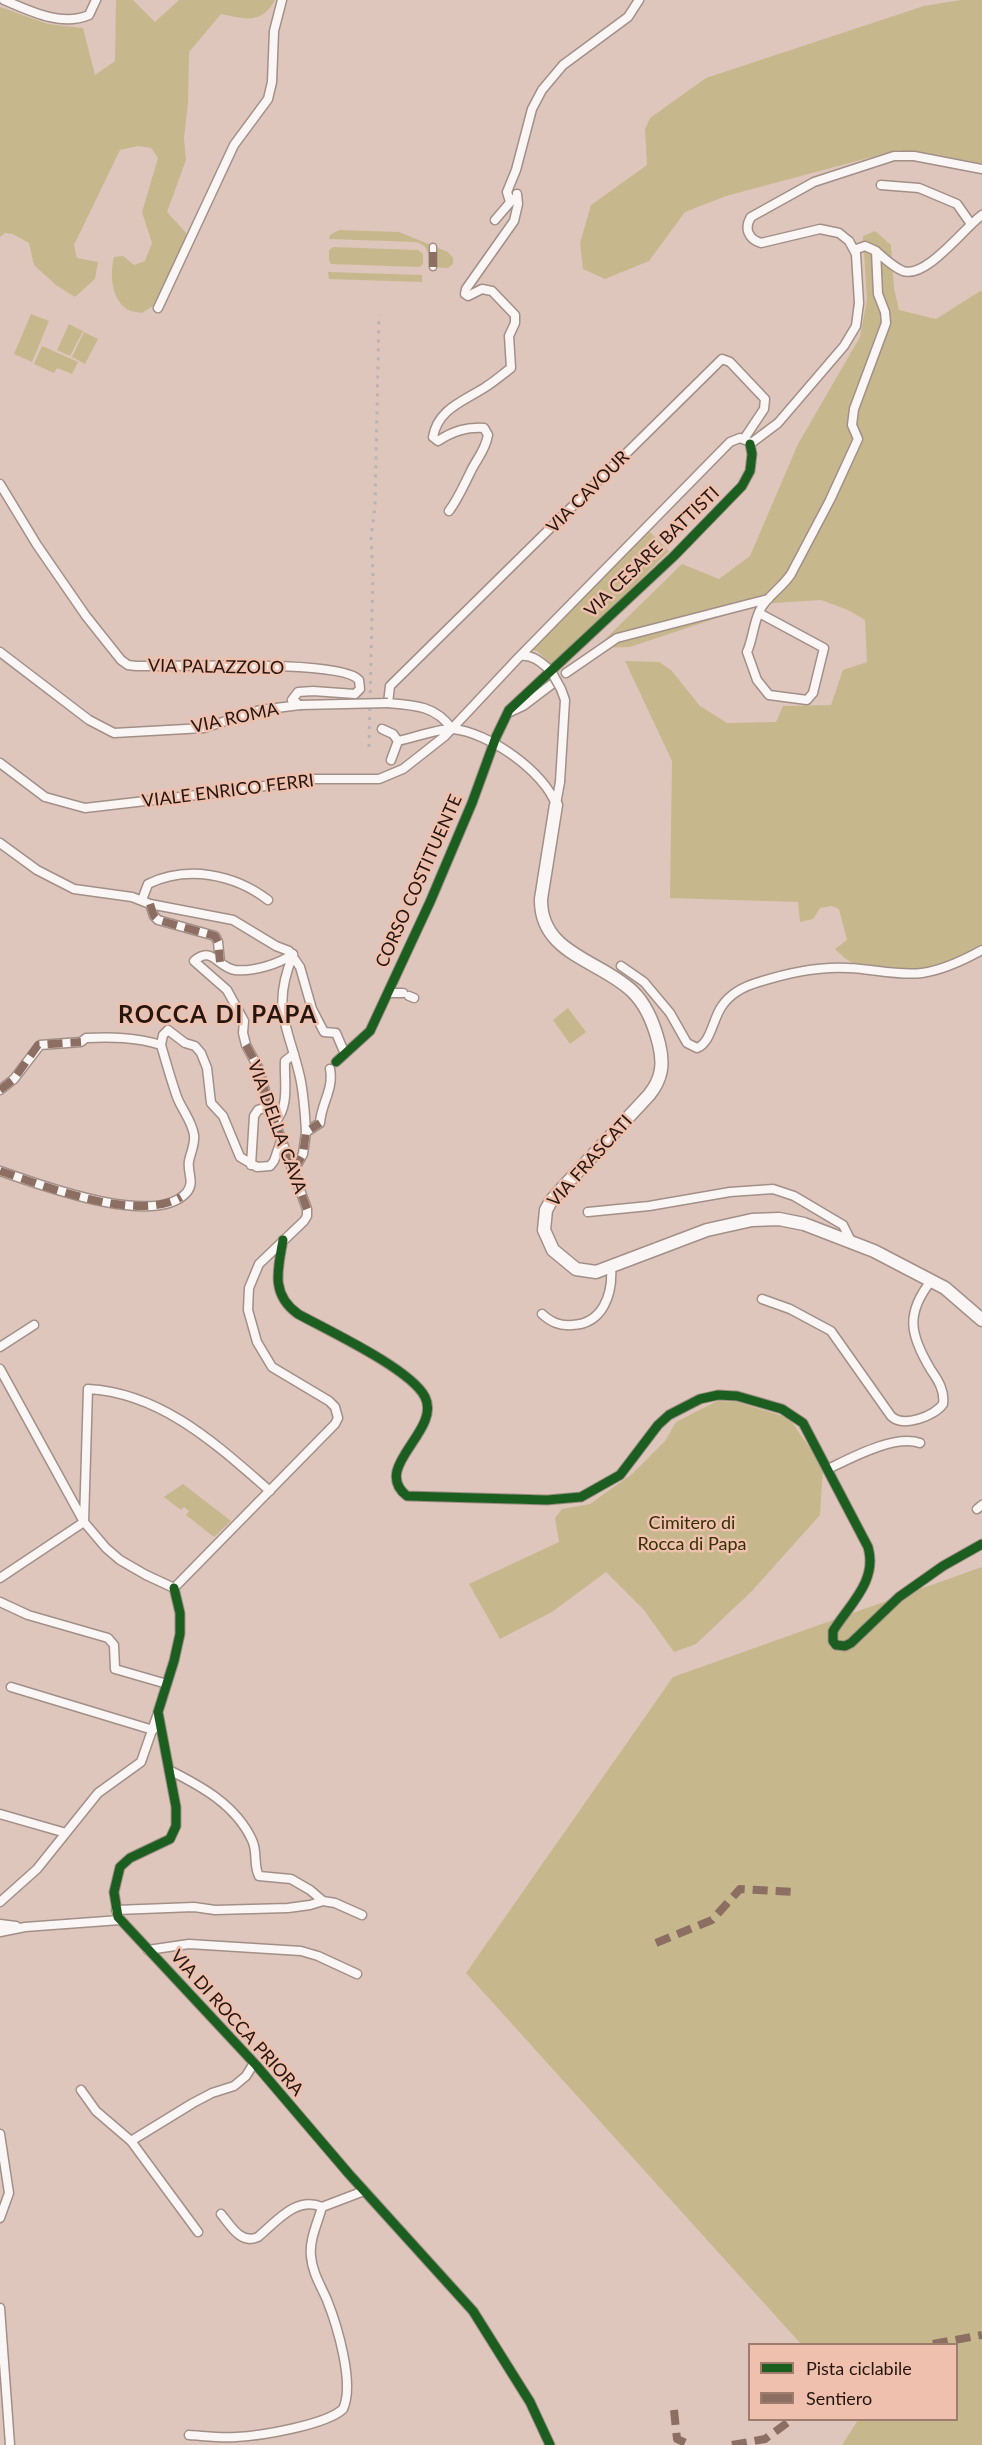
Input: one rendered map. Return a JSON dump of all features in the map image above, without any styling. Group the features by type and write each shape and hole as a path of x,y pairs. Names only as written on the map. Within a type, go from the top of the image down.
{"main road":[{"name":"VIA FRASCATI","path":"556,805 541,899 542,915 546,927 561,946 606,971 639,998 653,1025 661,1058 660,1077 649,1095 554,1197 545,1215 544,1226 553,1250 576,1269 587,1272 601,1271 697,1233 763,1218 793,1221 874,1251 945,1288 982,1320"}],"street":[{"path":"4,0 41,15 59,18 89,15 96,0"},
{"path":"158,308 232,150 268,99 272,82 274,31 282,0"},
{"path":"510,202 507,192 514,177 530,117 539,94 563,65 628,17 639,0"},
{"path":"982,169 922,157 894,156 814,182 753,214 747,224 750,236 761,243 827,229 844,237 854,250 865,246 876,251 901,270 916,271 935,260 982,216"},
{"path":"881,185 919,189 957,204 971,224"},
{"path":"449,511 464,490 470,472 486,448 488,435 484,428 470,428 454,431 438,441 433,437 435,426 449,409 489,386 511,368 509,336 515,323 515,315 492,291 482,289 468,296 465,294 466,289 514,221 518,204 517,194 495,220"},
{"path":"433,247 433,267"},
{"name":"VIALE ENRICO FERRI","path":"0,763 45,797 73,807 91,808 307,779 379,779 407,767 452,729 520,656 730,442 737,438 747,441 778,423 852,335 860,303 854,250"},
{"path":"759,613 824,648 813,693 807,700 769,694 757,680 747,652 759,613 790,574 830,500 858,439 852,425 854,409 886,323 879,294 876,251"},
{"name":"VIA CAVOUR","path":"388,703 388,691 393,683 722,359 730,362 765,399 764,409 747,441"},
{"name":"VIA CESARE BATTISTI","path":"507,713 674,556 745,483 752,457 747,441"},
{"name":"VIA PALAZZOLO","path":"0,484 42,553 86,616 123,662 136,666 279,666 349,674 359,680 360,689 355,694 298,692 292,700 300,705"},
{"path":"566,673 617,638 768,599"},
{"name":"VIA ROMA","path":"0,652 89,720 114,733 204,728 265,709 300,705 388,703 429,708 437,712 452,729"},
{"path":"520,656 528,655 536,658 551,671 565,700 560,782 556,805"},
{"path":"507,713 523,706 552,684"},
{"name":"CORSO COSTITUENTE","path":"345,1054 370,1031 469,811 507,713"},
{"path":"382,729 393,734 398,741"},
{"path":"398,741 452,729 485,737 540,780 549,790 556,805"},
{"path":"391,760 398,741"},
{"path":"0,843 30,866 74,889 233,920 293,954 302,973 312,1009 324,1032 336,1033 345,1054 333,1066 330,1088 320,1123 306,1132"},
{"path":"268,900 243,884 194,873 180,874 148,884 146,902 158,920 215,936 219,942 220,962 230,969 243,970 278,963 293,954"},
{"path":"621,966 635,974 648,987 674,1019 687,1043 697,1048 705,1043 725,1002 740,990 757,983 808,971 834,968 923,973 949,965 982,950"},
{"path":"293,954 281,999 285,1025 302,1091 306,1132 303,1154 294,1170"},
{"name":"VIA DELLA CAVA","path":"220,962 204,955 194,961 222,985 244,1021 243,1033 246,1045 260,1069 268,1106 307,1209 306,1218 283,1240"},
{"path":"388,993 408,996"},
{"path":"0,1171 72,1195 124,1205 166,1204 181,1197 189,1190 191,1183 189,1164 194,1150 194,1135 177,1096 161,1043 163,1035 168,1030 185,1043 197,1047 207,1068 210,1102 222,1116 240,1157 251,1165 264,1168 273,1164 282,1138"},
{"path":"0,1090 14,1079 38,1046 81,1042 86,1038 116,1036 161,1043"},
{"path":"275,1122 283,1106 286,1082 285,1061 294,1054"},
{"path":"251,1165 254,1116 258,1110 268,1106"},
{"path":"588,1212 649,1206 730,1192 773,1189 794,1197 843,1226 852,1243"},
{"path":"283,1240 277,1285 281,1296 289,1306 298,1314 352,1342 377,1358 416,1386 426,1399 424,1424 397,1467 399,1485 407,1496 547,1500 581,1497 620,1475 658,1425 669,1415 696,1400 718,1395 747,1398 790,1413 806,1428 864,1538 870,1559 867,1581 833,1631 833,1641 836,1645 845,1646 851,1643 903,1594 943,1566 982,1544"},
{"path":"0,1369 84,1522 106,1548 120,1560 174,1588 334,1425 338,1417 335,1407 329,1401 274,1369 253,1331 248,1305 250,1284 259,1264 283,1240"},
{"path":"542,1314 554,1323 565,1325 577,1325 592,1320 606,1302 611,1284 611,1267"},
{"path":"762,1299 790,1309 831,1331 891,1416 897,1422 906,1422 939,1409 944,1401 939,1384 920,1349 912,1321 916,1304 931,1281"},
{"path":"0,1347 34,1325"},
{"path":"84,1522 88,1389 116,1393 171,1414 205,1436 270,1491"},
{"path":"828,1469 860,1454 897,1442 908,1440 920,1443"},
{"path":"0,1578 84,1522"},
{"name":"VIA DI ROCCA PRIORA","path":"174,1588 181,1628 177,1651 158,1713 176,1813 174,1832 168,1840 130,1858 120,1867 115,1883 116,1910 120,1920 254,2063 480,2321 530,2402 550,2445"},
{"path":"0,1602 28,1615 108,1638 114,1645 115,1669 167,1684"},
{"path":"12,1687 153,1730"},
{"path":"2,1901 33,1874 98,1793 141,1762 158,1713"},
{"path":"169,1770 199,1785 221,1801 237,1817 253,1840 259,1876 294,1880 323,1901"},
{"path":"0,1814 66,1833"},
{"path":"116,1910 194,1907 214,1910 288,1908 323,1901 335,1903 362,1915"},
{"path":"0,1932 25,1927 120,1920"},
{"path":"0,1924 25,1927"},
{"path":"148,1950 189,1944 301,1951 318,1956 357,1974"},
{"path":"131,2141 201,2099 234,2086 242,2080 254,2063"},
{"path":"81,2090 96,2111 131,2141 174,2196 198,2232"},
{"path":"0,2134 9,2193 0,2218"},
{"path":"221,2214 243,2238 250,2240 258,2237 298,2205 311,2203 322,2207 364,2191"},
{"path":"189,2435 226,2437 256,2435 319,2421 336,2415 343,2409 346,2389 338,2336 310,2254 311,2242 322,2207"},
{"path":"0,2308 10,2445"}],"green space":[{"path":"116,0 133,0 155,22 179,0 275,0 270,8 258,17 245,18 221,14 189,52 188,103 184,138 186,160 167,212 187,234 156,304 142,313 124,307 120,302 114,290 112,270 114,257 123,256 134,265 145,261 152,243 142,212 158,158 151,148 138,146 120,150 74,245 77,258 98,262 95,279 75,297 56,285 34,265 29,243 13,234 5,233 0,237 0,7 48,24 83,28 95,75 115,61"},
{"path":"961,0 982,0 982,168 898,150 726,196 685,212 649,261 605,279 583,269 580,243 591,205 647,165 645,129 650,118 706,78 924,6"},
{"path":"339,230 399,232 448,252 453,258 453,264 448,268 430,267 426,249 416,242 329,239 330,235"},
{"path":"875,231 891,245 894,288 899,310 936,319 982,290 982,947 944,964 909,970 860,965 841,955 835,949 847,940 839,909 832,906 820,908 813,919 800,922 798,902 670,898 672,761 625,661 659,662 671,670 700,706 727,723 776,722 783,706 831,705 843,670 867,662 865,620 848,610 821,600 759,604 630,647 596,648 682,564 719,579 750,556 798,444 860,337 867,300 863,236"},
{"path":"333,247 418,250 423,254 423,264 419,267 331,264 329,250"},
{"path":"328,272 422,275 422,282 329,279"},
{"path":"31,314 49,321 32,362 14,354"},
{"path":"69,324 83,331 70,356 57,350"},
{"path":"84,332 98,339 85,364 72,357"},
{"path":"42,346 78,362 72,374 57,368 54,373 34,364"},
{"path":"650,532 669,551 555,664 551,664 533,650 531,645"},
{"path":"568,1008 586,1032 570,1044 553,1020"},
{"name":"Cimitero di Rocca di Papa","path":"717,1401 737,1402 789,1418 823,1467 820,1515 752,1591 696,1644 674,1652 644,1610 606,1572 552,1612 500,1639 469,1584 559,1542 555,1518 562,1509 590,1504 632,1474 665,1441 676,1422"},
{"path":"183,1484 231,1521 214,1537 186,1515 189,1511 184,1507 181,1510 164,1497"},
{"path":"982,1567 982,2445 842,2445 857,2421 958,2421 958,2343 800,2343 466,1973 673,1677"}],"railway":[{"path":"369,747 373,572 371,539 375,506 379,315"}],"marked path":[{"path":"433,247 433,267"},
{"path":"150,904 158,920 215,936 218,942 220,962"},
{"path":"0,1090 14,1079 38,1045 81,1042"},
{"path":"246,1045 259,1069 269,1106 307,1209"},
{"path":"294,1170 303,1154 306,1132 320,1123"},
{"path":"0,1171 65,1193 116,1204 140,1206 162,1204 181,1197"},
{"path":"656,1943 712,1920 740,1889 793,1892"},
{"path":"938,2343 982,2335"},
{"path":"674,2410 677,2439 690,2445"},
{"path":"732,2445 765,2439 790,2421"}],"cycle path":[{"path":"336,1062 370,1031 430,902 509,710 674,556 742,486 750,471 752,454 750,444"},
{"path":"283,1240 278,1280 283,1298 289,1306 298,1314 403,1374 417,1386 425,1397 428,1410 424,1423 401,1461 397,1473 398,1485 407,1496 547,1500 581,1497 620,1475 658,1425 669,1415 700,1399 718,1395 737,1396 782,1409 803,1423 868,1547 870,1559 866,1582 833,1631 833,1641 836,1645 845,1646 851,1643 899,1597 943,1566 982,1544"},
{"path":"174,1588 180,1613 180,1634 158,1712 176,1807 176,1826 170,1839 130,1858 120,1867 114,1892 118,1917 256,2065 349,2174 473,2311 530,2402 550,2445"}],"district":[{"name":"ROCCA DI PAPA","path":"218,1015"}]}
